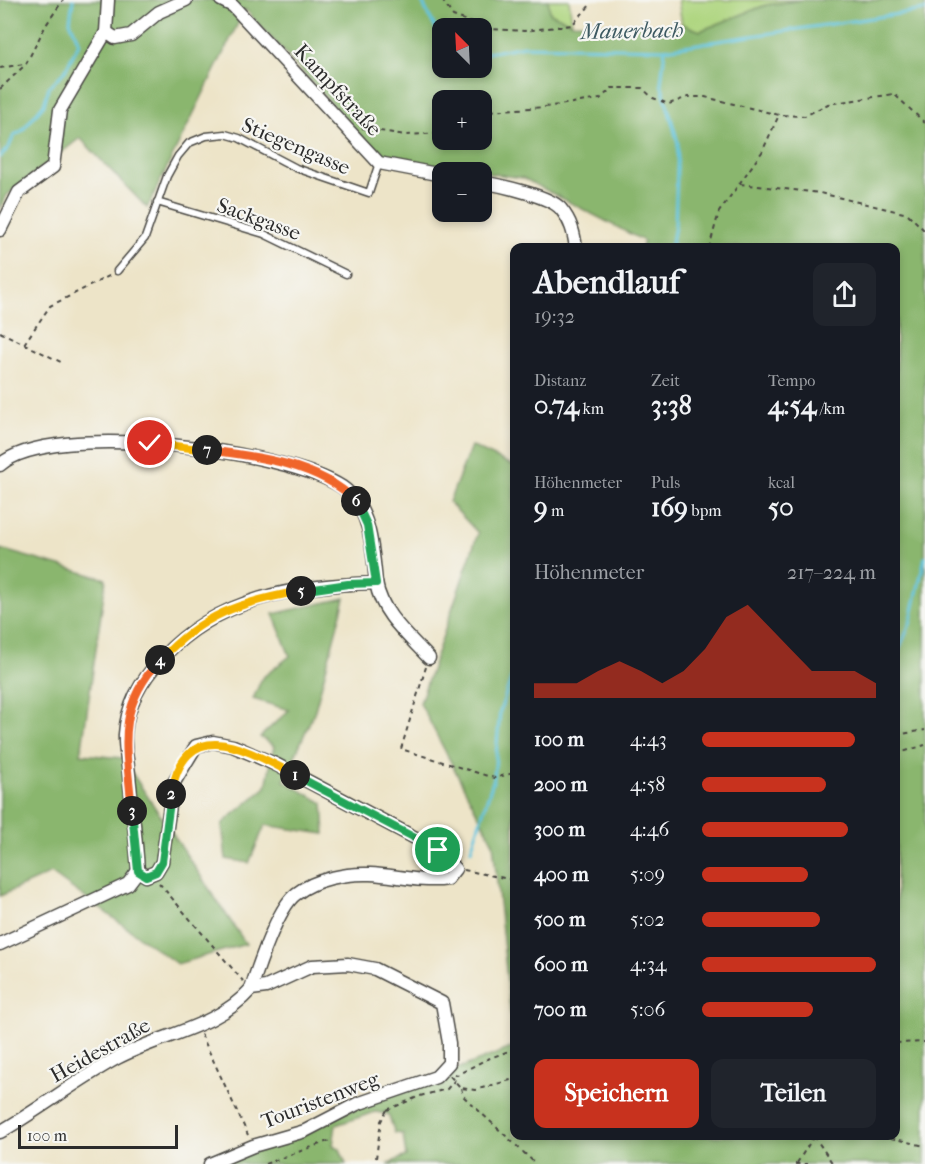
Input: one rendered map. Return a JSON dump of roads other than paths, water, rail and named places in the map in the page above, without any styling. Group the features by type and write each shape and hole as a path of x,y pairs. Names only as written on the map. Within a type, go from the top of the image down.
{"street":[{"path":"0,230 19,192 53,167 60,110 106,32 108,0"},
{"path":"106,32 115,38 131,35 159,12 186,0"},
{"name":"Kampfstraße","path":"220,0 233,6 379,163 432,173"},
{"path":"492,184 513,188 560,207 574,229 575,243"},
{"path":"0,465 25,451 63,443 110,441 229,453 266,459 313,473 342,488 357,501 367,525 378,595 387,614 429,658"},
{"path":"0,944 128,884 138,871 125,735 134,695 147,674 187,633 226,609 263,598 312,589 376,583"},
{"path":"138,871 146,876 156,872 162,862 173,784 196,746 213,742 233,746 307,781 438,850 455,869 447,879 434,881 367,873 319,881 294,895 278,919 251,990"},
{"name":"Touristenweg","path":"210,1164 253,1146 305,1131 357,1104 436,1077 448,1063 449,1043 442,1003 375,969 348,964 312,966 266,987 251,990"},
{"name":"Heidestraße","path":"0,1132 114,1060 158,1039 197,1026 231,1008 251,990"}],"lane":[{"name":"Stiegengasse","path":"117,271 145,238 167,176 184,148 195,141 216,134 239,138 318,177 369,193 379,163"},
{"name":"Sackgasse","path":"158,202 264,234 346,274"}],"waterway":[{"path":"0,157 9,147 14,135 21,132 44,104 49,87 65,71 79,43 70,21 73,0"},
{"name":"Mauerbach","path":"421,0 432,21"},
{"name":"Mauerbach","path":"492,52 524,46 665,49 925,10"},
{"path":"665,49 661,83 678,143 675,226 672,243"},
{"path":"900,647 910,624 925,557"},
{"path":"471,850 494,778 500,711 510,682"}]}
